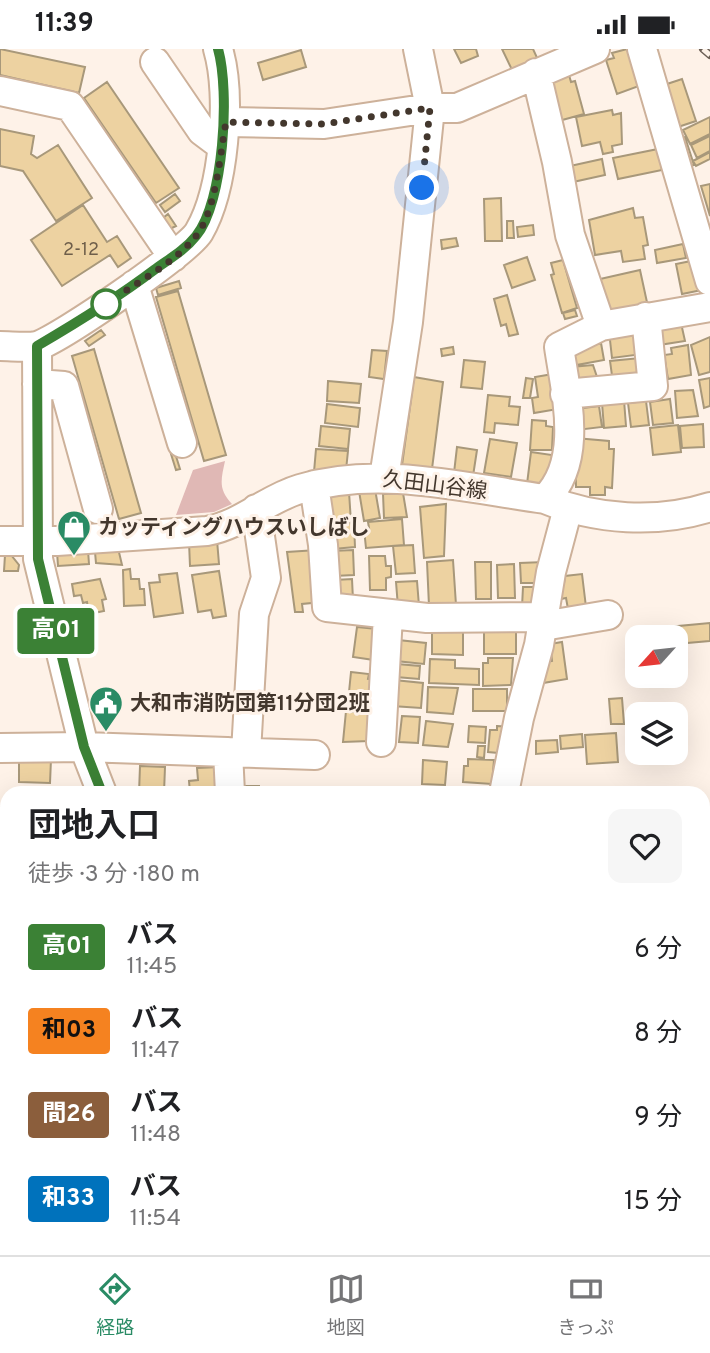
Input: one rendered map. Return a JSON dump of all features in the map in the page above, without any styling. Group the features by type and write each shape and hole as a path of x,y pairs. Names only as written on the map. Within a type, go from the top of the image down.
{"street":[{"path":"0,346 37,346 134,285 173,257 198,234 206,216 224,134 223,68 218,49"},
{"path":"384,478 408,322 430,108 418,49"},
{"path":"155,62 202,131 224,134 324,124 430,108 457,108 595,49"},
{"path":"642,49 710,281"},
{"path":"536,73 557,162 570,235 601,327"},
{"path":"0,92 69,106 173,257"},
{"path":"134,285 181,443"},
{"path":"506,786 543,621 551,572 556,489 567,465 565,394 559,347 601,327 710,307"},
{"path":"565,394 653,386 646,317"},
{"path":"37,346 36,540 84,747 99,786"},
{"path":"37,384 64,386 99,509"},
{"name":"久田山谷線","path":"0,541 207,531 229,527 286,494 314,485 384,478 557,503 634,518 663,518 710,507"},
{"path":"314,485 323,545 327,607 388,615 543,621 608,615"},
{"path":"231,786 254,614 266,579 256,509"},
{"path":"381,742 388,615"},
{"path":"0,748 84,747 315,754"}],"shaded area":[{"path":"225,461 222,484 224,494 232,504 214,512 176,515 193,470"}],"building":[{"path":"0,49 85,67 79,93 0,75"},
{"path":"454,49 476,49 478,56 461,63"},
{"path":"502,49 533,49 539,62 514,74"},
{"path":"627,49 639,86 617,94 606,60 614,58 612,53"},
{"path":"301,50 306,67 263,80 258,63"},
{"path":"569,75 571,82 575,81 584,114 555,122 544,82"},
{"path":"682,79 696,121 675,128 661,86"},
{"path":"107,82 179,188 156,203 84,98"},
{"path":"612,110 613,115 621,113 622,144 612,146 613,152 603,154 600,142 582,146 576,117"},
{"path":"710,117 710,134 690,144 683,130"},
{"path":"0,129 34,136 31,154 37,158 58,145 92,198 56,221 23,171 0,166"},
{"path":"710,136 710,151 697,158 691,145"},
{"path":"685,137 694,165 685,167 676,140"},
{"path":"658,149 662,170 618,179 613,158"},
{"path":"710,152 710,159 696,166 693,161"},
{"path":"602,159 605,175 573,182 570,166"},
{"path":"710,184 710,216 701,186"},
{"path":"175,194 180,201 165,212 160,205"},
{"path":"501,198 502,241 485,241 484,199"},
{"path":"83,205 107,242 117,236 131,258 118,267 110,255 62,286 31,240"},
{"path":"633,208 635,218 643,217 648,245 643,246 645,259 623,262 621,251 595,255 589,220"},
{"path":"168,214 176,226 170,229 163,218"},
{"path":"507,221 513,221 514,238 507,238"},
{"path":"533,225 534,235 518,237 517,227"},
{"path":"456,238 458,246 442,249 441,240"},
{"path":"683,244 686,258 657,263 655,250"},
{"path":"527,257 535,280 512,288 504,265"},
{"path":"563,260 577,308 562,313 551,275 554,274 551,263"},
{"path":"696,260 702,290 682,294 676,264"},
{"path":"640,270 648,307 640,305 617,310 606,321 600,279"},
{"path":"179,281 181,288 158,295 156,288"},
{"path":"178,291 226,455 204,461 156,297"},
{"path":"507,295 518,334 509,336 506,324 501,326 494,299"},
{"path":"575,310 577,316 565,319 563,313"},
{"path":"655,322 681,323 685,341 659,345"},
{"path":"101,330 105,335 89,346 85,341"},
{"path":"609,331 640,332 643,354 612,358"},
{"path":"710,337 710,372 699,375 691,345"},
{"path":"601,343 604,360 571,366 568,352"},
{"path":"688,345 691,375 668,379 664,355 672,354 671,348"},
{"path":"453,347 454,354 442,356 441,349"},
{"path":"94,349 141,513 119,519 72,356"},
{"path":"372,350 387,351 384,379 369,377"},
{"path":"640,358 642,380 613,383 610,361"},
{"path":"464,360 485,362 482,389 461,387"},
{"path":"593,365 599,383 573,386 571,367"},
{"path":"553,374 558,409 534,413 532,398 538,397 535,377"},
{"path":"414,377 443,382 432,469 402,465"},
{"path":"526,378 533,379 530,398 523,398"},
{"path":"710,378 710,406 704,408 699,380"},
{"path":"328,381 361,384 359,403 327,401"},
{"path":"693,390 698,416 677,418 675,391"},
{"path":"488,395 510,397 509,406 520,407 518,425 495,423 494,433 484,432"},
{"path":"670,399 673,423 653,425 650,402"},
{"path":"624,400 626,426 604,428 602,403"},
{"path":"646,401 649,425 631,427 628,403"},
{"path":"327,404 360,408 358,427 325,423"},
{"path":"599,406 602,427 577,430 575,409"},
{"path":"532,420 546,421 546,426 553,427 552,450 530,450"},
{"path":"703,424 704,447 682,448 680,426"},
{"path":"678,425 681,452 653,455 650,428"},
{"path":"321,426 350,429 348,449 319,446"},
{"path":"575,438 609,441 609,449 614,449 612,488 605,487 605,495 590,495 590,487 576,487"},
{"path":"490,439 517,443 511,477 484,473"},
{"path":"457,447 477,450 473,476 454,473"},
{"path":"316,449 348,451 346,470 314,472"},
{"path":"531,452 552,455 548,487 527,484"},
{"path":"175,453 180,469 176,470 171,454"},
{"path":"375,489 380,518 364,521 359,491"},
{"path":"349,492 351,522 331,523 328,494"},
{"path":"403,493 407,517 384,518 383,494"},
{"path":"446,504 444,556 424,558 420,507"},
{"path":"402,519 404,545 366,548 364,529 369,528 368,522"},
{"path":"354,523 355,547 333,549 331,524"},
{"path":"217,540 219,564 190,566 189,542"},
{"path":"413,545 415,573 396,574 393,546"},
{"path":"118,548 122,565 96,563 95,552"},
{"path":"88,550 89,564 58,566 57,552"},
{"path":"317,550 322,602 302,604 303,612 295,612 287,552"},
{"path":"353,550 354,575 334,576 332,551"},
{"path":"5,555 11,555 19,565 18,571 4,571"},
{"path":"369,556 385,556 386,566 391,566 391,577 386,578 386,590 370,590"},
{"path":"453,560 456,605 429,606 427,562"},
{"path":"475,562 491,562 491,599 476,599"},
{"path":"544,562 537,583 521,583 520,563"},
{"path":"514,564 515,598 498,598 497,565"},
{"path":"130,569 131,579 139,579 140,589 144,589 145,605 124,606 123,570"},
{"path":"219,571 226,616 213,618 211,610 198,612 192,575"},
{"path":"177,573 183,613 154,617 149,583 160,582 159,575"},
{"path":"582,574 586,607 568,609 566,598 561,599 559,582 564,583 565,576"},
{"path":"100,579 106,599 102,600 104,611 89,614 87,602 83,603 81,595 74,596 72,584"},
{"path":"352,579 353,600 336,600 335,580"},
{"path":"417,581 419,606 398,607 396,582"},
{"path":"523,587 538,587 537,608 522,607"},
{"path":"710,623 710,641 688,643 688,625"},
{"path":"357,627 377,629 374,660 353,657"},
{"path":"432,628 463,628 463,655 432,654"},
{"path":"484,629 516,629 516,654 484,654"},
{"path":"398,640 426,643 424,664 396,661"},
{"path":"562,642 567,679 543,683 541,668 546,662 552,661 550,644"},
{"path":"488,658 513,658 511,685 483,686 483,663 488,663"},
{"path":"430,659 455,660 455,668 479,669 479,685 429,683"},
{"path":"397,664 420,666 419,679 396,677"},
{"path":"351,672 369,674 368,679 377,680 374,705 348,702"},
{"path":"394,680 423,683 421,708 392,706"},
{"path":"428,687 458,688 453,714 427,712"},
{"path":"473,689 507,689 507,711 473,711"},
{"path":"622,698 624,724 611,724 609,699"},
{"path":"346,711 371,714 369,741 343,742"},
{"path":"402,716 420,717 418,743 399,742"},
{"path":"426,721 453,724 448,747 423,745"},
{"path":"469,726 486,727 485,743 468,742"},
{"path":"497,726 512,727 509,754 488,752 490,730 497,730"},
{"path":"616,733 618,762 587,764 585,735"},
{"path":"582,734 583,747 561,749 560,736"},
{"path":"557,740 558,752 536,754 536,741"},
{"path":"478,746 485,746 484,758 477,757"},
{"path":"19,758 51,759 50,783 19,782"},
{"path":"468,759 494,760 492,784 463,782 464,766 468,766"},
{"path":"423,760 447,762 445,785 422,784"},
{"path":"140,766 165,767 164,786 139,786"},
{"path":"219,767 217,786 189,786 189,781 198,780 197,768"}],"railway":[{"path":"703,49 710,55"}],"bus line":[{"name":"高01","path":"99,786 84,747 38,559 37,346 126,290 184,249 198,234 206,216 226,122 223,68 218,49"}],"place":[{"name":"カッティングハウスいしばし","path":"74,557"},
{"name":"大和市消防団第11分団2班","path":"106,733"}],"route":[{"path":"106,304 184,249 198,234 206,216 226,122 324,124 430,108 422,188"}]}
